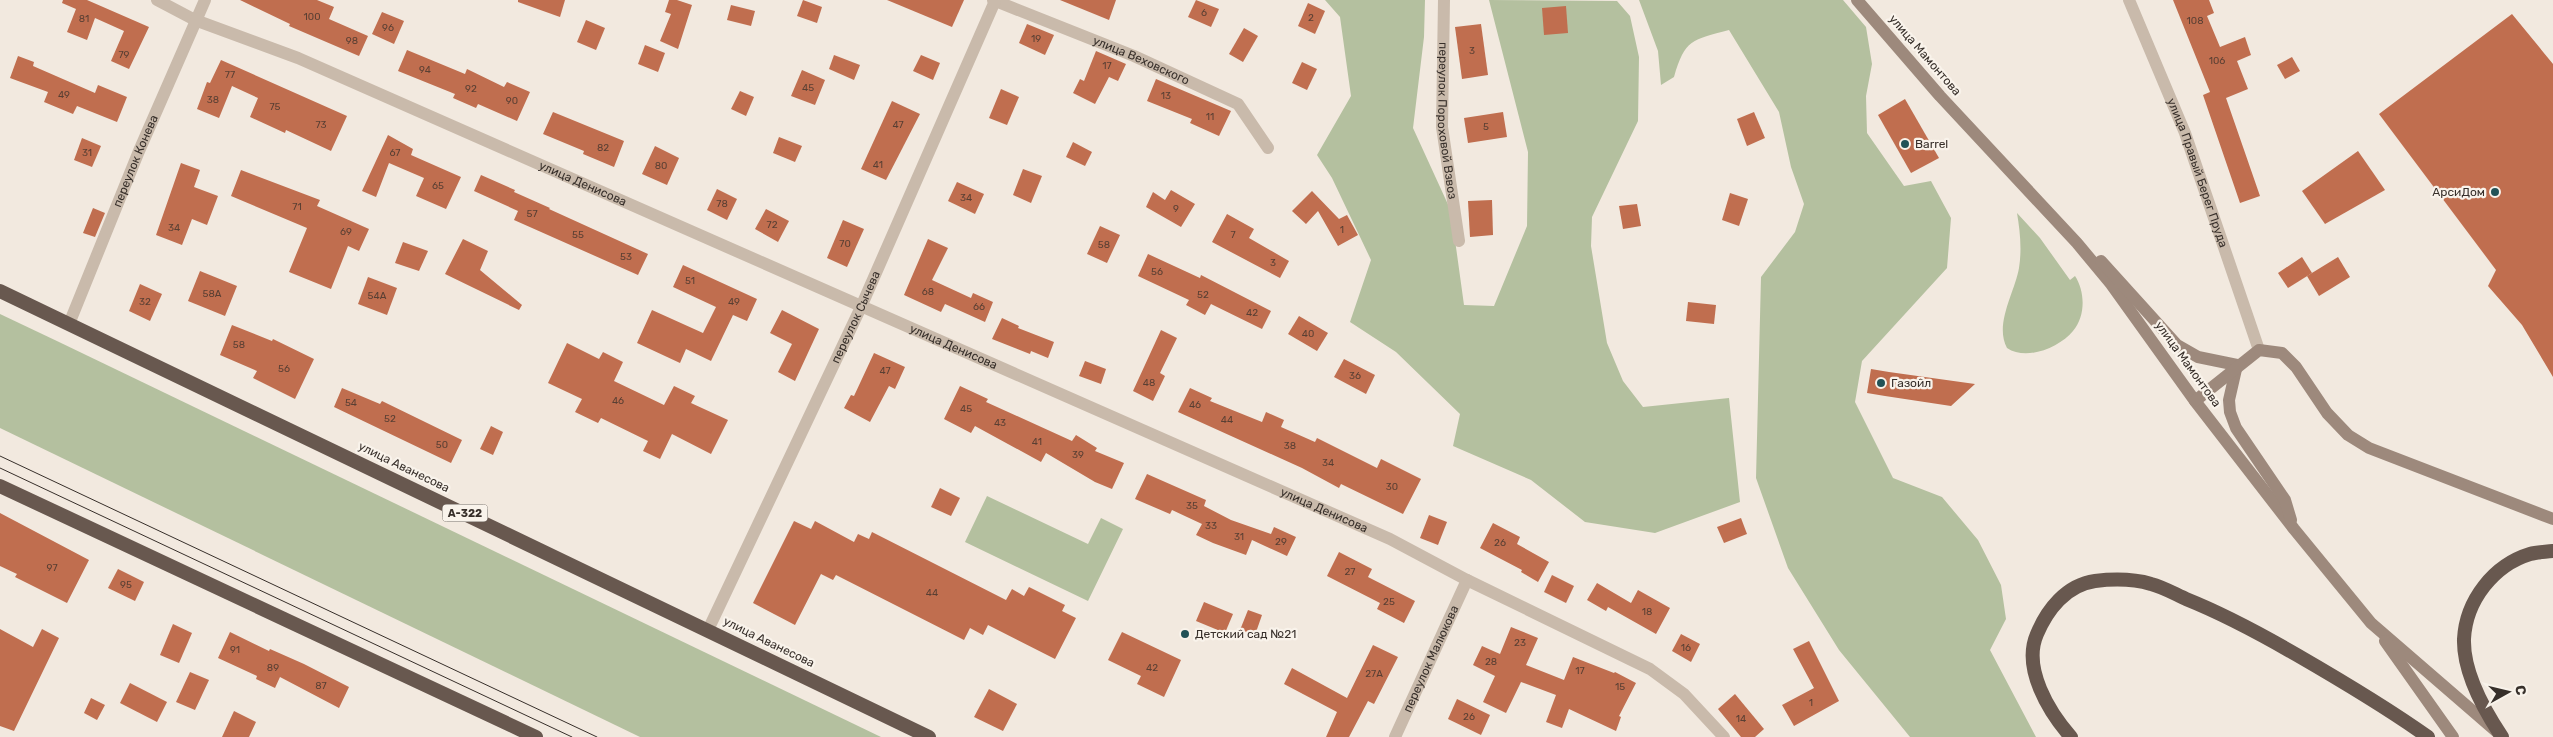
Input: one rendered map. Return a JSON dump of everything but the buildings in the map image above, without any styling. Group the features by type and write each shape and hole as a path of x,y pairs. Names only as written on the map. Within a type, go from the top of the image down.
{"highway":[{"name":"улица Аванесова","path":"0,291 929,737"},
{"path":"0,486 536,737"},
{"path":"2502,737 2484,705 2470,674 2464,640 2468,613 2485,583 2504,566 2531,554 2553,552"},
{"path":"2071,737 2060,725 2039,686 2033,661 2035,638 2045,614 2064,594 2093,581 2117,580 2151,584 2237,620 2390,709 2428,737"}],"main road":[{"name":"улица Мамонтова","path":"1857,0 1940,96 2077,243 2111,284 2195,400 2294,529 2372,623 2502,737"},
{"path":"2077,243 2092,252 2120,280 2177,345 2198,357 2237,365"},
{"path":"2195,400 2237,365 2260,350 2282,353 2296,367 2327,413 2348,435 2369,448 2553,519"},
{"path":"2237,365 2229,400 2230,412 2236,428 2285,500 2294,529"},
{"path":"2372,623 2453,737"}],"street":[{"name":"улица Денисова","path":"157,0 195,20 298,58 1390,539 1466,580 1650,669 1684,694 1724,737"},
{"name":"переулок Конева","path":"69,324 205,0"},
{"name":"улица Веховского","path":"994,0 1134,56 1238,104 1268,148"},
{"name":"переулок Сычева","path":"708,630 861,307 994,0"},
{"name":"переулок Пороховой Взвоз","path":"1444,0 1442,127 1459,241"},
{"name":"улица Правый Берег Пруда","path":"2129,0 2185,133 2260,350"},
{"name":"переулок Малюкова","path":"1395,737 1466,580"}],"green space":[{"path":"1325,0 1425,0 1424,37 1413,128 1451,211 1464,305 1494,306 1527,226 1528,152 1489,0 1617,1 1630,16 1639,57 1638,121 1592,217 1591,246 1607,343 1623,381 1643,407 1729,398 1740,502 1655,533 1585,522 1531,480 1453,446 1460,414 1396,352 1350,322 1371,260 1332,178 1317,155 1351,96 1340,17"},
{"path":"1639,0 1843,0 1866,27 1872,64 1866,96 1867,133 1904,186 1931,181 1951,218 1947,268 1862,361 1855,402 1893,478 1942,497 1978,540 2001,585 2006,619 1990,650 2036,737 1910,737 1839,650 1788,568 1756,478 1761,277 1795,232 1804,204 1791,167 1779,112 1729,30 1706,36 1692,43 1682,55 1674,77 1661,85 1658,51"},
{"path":"2017,213 2040,238 2070,280 2075,276 2081,289 2083,304 2077,325 2067,337 2051,347 2033,353 2015,352 2007,348 2004,339 2004,318 2020,261"},
{"path":"0,314 881,737 640,737 0,428"},
{"path":"987,496 1088,544 1101,518 1123,529 1088,601 965,542"}],"tram line":[{"path":"0,456 597,737"},
{"path":"0,468 572,737"}],"place":[{"name":"Barrel","path":"1905,144"},
{"name":"АрсиДом","path":"2495,192"},
{"name":"Газойл","path":"1881,383"},
{"name":"Детский сад №21","path":"1185,634"}]}
